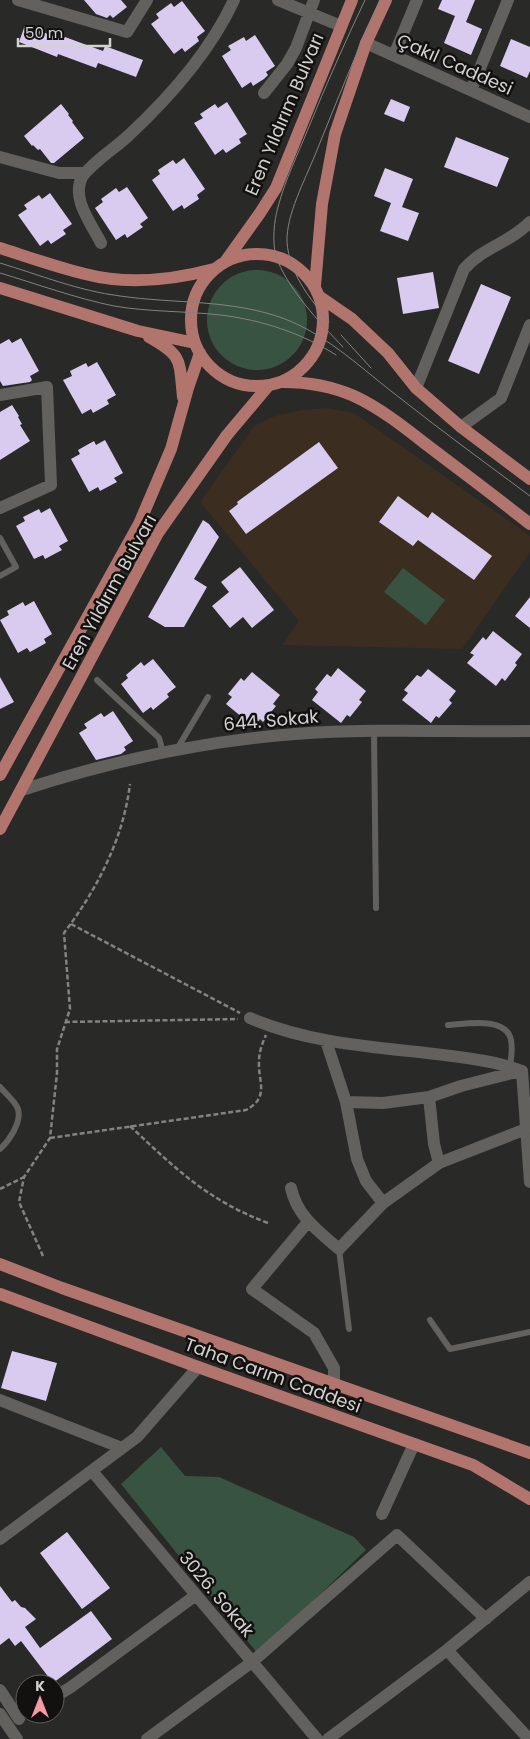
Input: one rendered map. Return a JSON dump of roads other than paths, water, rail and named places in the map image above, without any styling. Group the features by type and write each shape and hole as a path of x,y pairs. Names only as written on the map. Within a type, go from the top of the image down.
{"main road":[{"name":"Eren Yıldırım Bulvarı","path":"219,266 252,225 276,188 352,0"},
{"path":"317,292 322,204 335,134 366,43 386,0"},
{"path":"0,248 85,274 117,279 154,280 175,278 219,266 246,254 257,253 276,256 290,262 308,277 317,292 324,327 315,353 300,370 275,384"},
{"path":"219,266 203,282 195,297 191,320 197,348 215,371 235,382 258,386 296,382 326,386 354,396 368,403 416,436 530,524"},
{"path":"0,288 197,348"},
{"path":"317,292 352,319 388,353 416,388 461,427 530,479"},
{"path":"138,331 168,348 176,356 180,366 184,404"},
{"name":"Eren Yıldırım Bulvarı","path":"0,775 139,524 170,449 184,404 197,348"},
{"name":"Eren Yıldırım Bulvarı","path":"0,828 158,533 227,435 275,384"},
{"name":"Taha Carım Caddesi","path":"0,1264 62,1288 334,1384 529,1450"},
{"name":"Taha Carım Caddesi","path":"0,1294 473,1465 530,1499"}],"street":[{"path":"18,0 127,32 146,0"},
{"path":"101,243 79,200 78,186 85,173 129,136 175,87 205,49 234,0"},
{"path":"278,0 340,26"},
{"path":"264,93 287,64 304,30 314,0"},
{"path":"394,55 417,0"},
{"path":"470,90 508,0"},
{"name":"Çakıl Caddesi","path":"366,43 530,117"},
{"path":"0,157 59,172 85,173"},
{"path":"416,388 464,269 479,254 515,235 530,222"},
{"path":"461,427 500,398 528,333"},
{"path":"0,395 46,387 51,485 0,508"},
{"name":"644. Sokak","path":"22,790 99,766 177,749 256,737 335,731 530,731"},
{"path":"250,1018 272,1028 326,1041 486,1061 521,1069"},
{"path":"326,1041 346,1102 356,1159 366,1181 383,1203"},
{"path":"346,1102 383,1103 429,1097 521,1069"},
{"path":"521,1069 529,1148 530,1182"},
{"path":"429,1097 434,1144 439,1163"},
{"path":"290,1188 296,1204 308,1222 339,1249 383,1203 439,1163 526,1129"},
{"path":"308,1222 252,1289 314,1332 334,1368 334,1384"},
{"path":"0,1539 137,1437 198,1367"},
{"path":"0,1400 122,1448"},
{"path":"382,1514 414,1444"},
{"name":"3026. Sokak","path":"92,1471 316,1739"},
{"path":"148,1739 252,1662 398,1535 486,1619"},
{"path":"328,1739 447,1650 530,1582"},
{"path":"65,1691 196,1595"},
{"path":"447,1650 529,1739"},
{"path":"0,1690 15,1707"},
{"path":"0,1714 16,1739"},
{"path":"8,1726 15,1721"}],"lane":[{"path":"0,538 16,567 0,576"},
{"path":"97,680 159,738 163,752"},
{"path":"177,749 208,697"},
{"path":"374,731 376,908"},
{"path":"448,1025 492,1024 501,1026 508,1033 521,1069"},
{"path":"0,1087 14,1103 18,1110 18,1116 11,1136 0,1149"},
{"path":"339,1249 349,1329"},
{"path":"430,1320 450,1349 530,1332"}],"tram line":[{"path":"343,347 324,327 287,280 276,256 274,231 275,218 288,177 365,0"},
{"path":"329,322 308,295 296,275 289,253 288,232 297,198 380,0"},
{"path":"0,263 75,287 105,294 245,308 285,319 301,326 345,354 432,423 530,496"},
{"path":"0,273 114,306 221,315 251,320 295,334 336,355"},
{"path":"341,335 371,368"}]}
